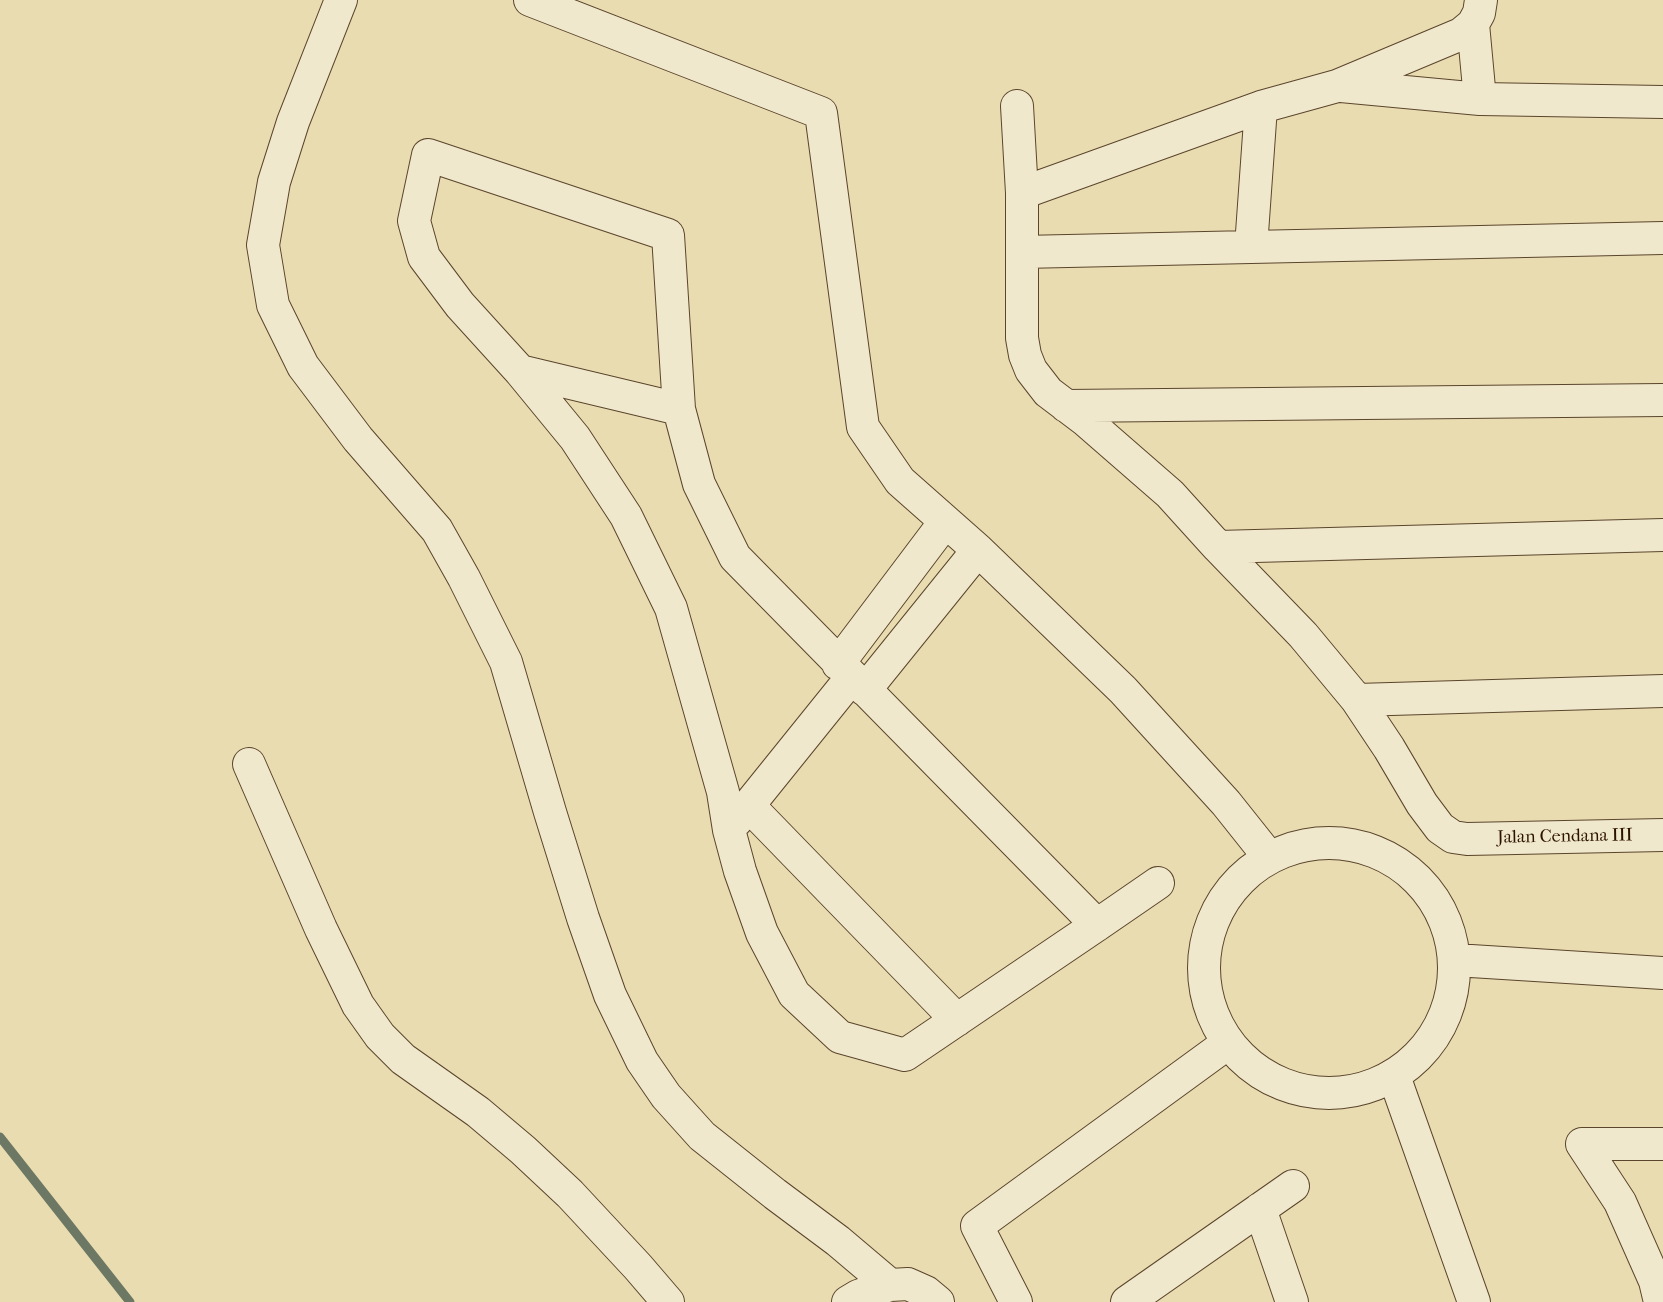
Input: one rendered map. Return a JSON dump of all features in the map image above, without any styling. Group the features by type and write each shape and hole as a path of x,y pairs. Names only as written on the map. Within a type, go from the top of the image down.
{"street":[{"path":"341,0 293,122 274,182 263,245 273,305 303,366 358,438 438,531 506,662 583,918 610,995 642,1061 666,1096 702,1136 891,1285"},
{"path":"530,0 821,113 864,427 900,481 978,550 1123,690 1226,803 1269,857"},
{"path":"1022,193 1261,107 1337,86 1461,34 1477,12"},
{"path":"1477,12 1480,99"},
{"path":"1337,86 1480,99 1663,102"},
{"path":"1017,106 1022,193 1022,338 1031,370 1048,392 1085,420 1170,494 1303,635 1357,700 1663,691"},
{"path":"1251,247 1261,107"},
{"path":"1098,925 735,557 699,484 679,409 668,235 428,155 414,221 424,257 460,305 520,371 575,438 626,516 671,608 723,792 729,830 740,871 762,933 794,994 840,1037 905,1055 1098,925 1158,883"},
{"path":"1022,252 1663,238"},
{"path":"520,371 679,409"},
{"path":"1066,406 1663,400"},
{"path":"852,677 945,522"},
{"path":"1218,547 1663,535"},
{"path":"729,830 852,677 978,550"},
{"name":"Jalan Cendana III","path":"1357,700 1422,804 1440,828 1453,837 1467,839 1663,835"},
{"path":"249,764 321,929 358,1005 380,1036 403,1059 478,1112 523,1150 577,1202 668,1302"},
{"path":"749,806 957,1020"},
{"path":"1317,842 1366,848 1410,871 1441,910 1455,960 1450,1004 1429,1045 1395,1076 1351,1093 1305,1092 1262,1074 1228,1042 1209,1004 1203,962 1213,920 1236,883 1269,857 1317,842"},
{"path":"1455,960 1663,973"},
{"path":"1016,1302 977,1226 1228,1042"},
{"path":"1395,1076 1474,1302"},
{"path":"1659,1288 1620,1202 1582,1144 1663,1144"},
{"path":"1126,1302 1293,1186"},
{"path":"1260,1209 1292,1302"},
{"path":"848,1302 858,1296 891,1285 908,1284 926,1292 938,1302"}],"waterway":[{"path":"0,1137 130,1302"}]}
